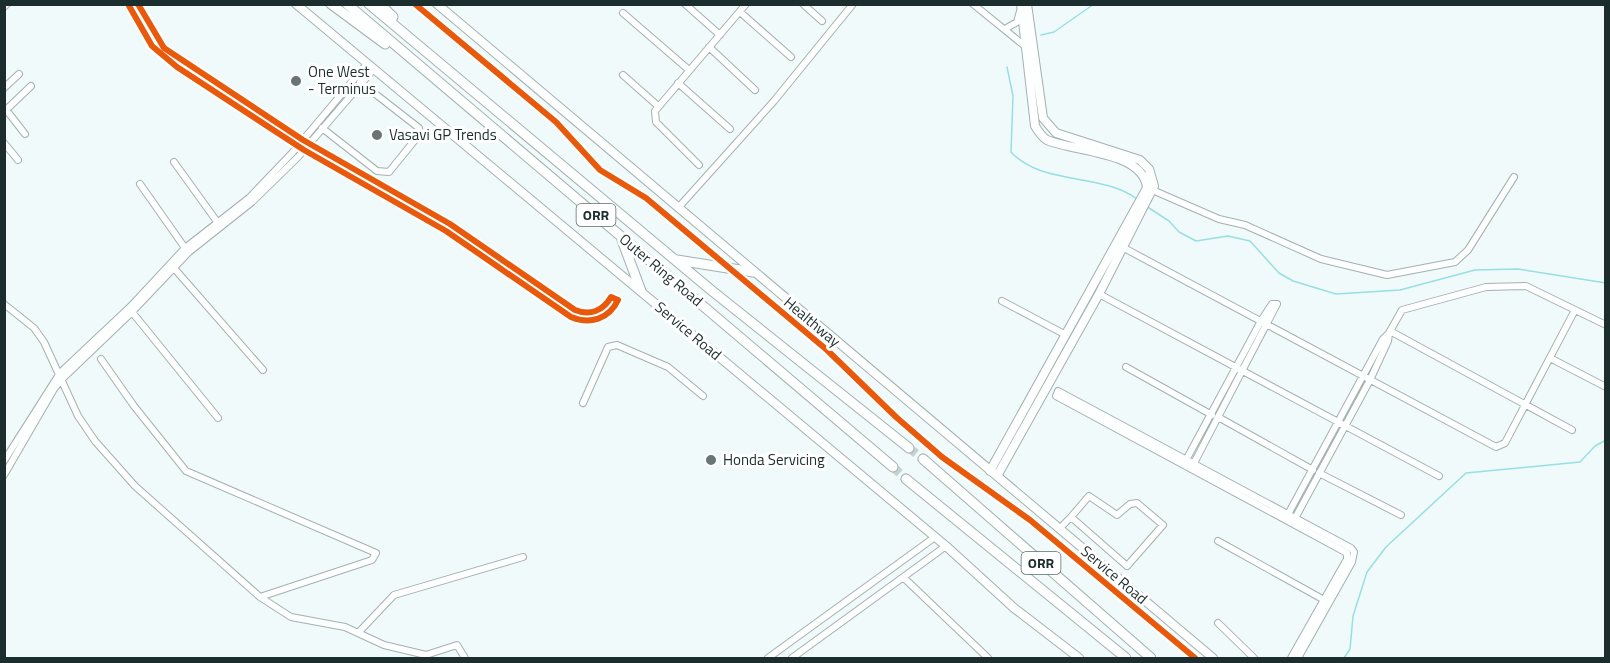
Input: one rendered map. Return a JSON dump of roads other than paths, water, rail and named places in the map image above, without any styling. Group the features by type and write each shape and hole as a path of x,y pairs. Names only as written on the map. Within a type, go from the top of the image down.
{"highway":[{"name":"ORR","path":"331,4 432,78"},
{"name":"Outer Ring Road","path":"347,4 893,467"},
{"name":"Outer Ring Road","path":"369,4 785,350 909,448"},
{"name":"ORR","path":"380,4 443,64"},
{"path":"620,235 641,291"},
{"path":"675,259 753,272"},
{"path":"774,364 785,350"},
{"name":"ORR","path":"922,459 1151,658"},
{"name":"ORR","path":"906,479 1126,658"}],"main road":[{"name":"Service Road","path":"296,4 946,546 1014,608 1080,658"},
{"name":"Service Road","path":"437,4 1213,658"},
{"path":"994,474 1099,294 1124,248 1150,189 1143,175 1131,163 1044,138 1035,124 1023,5"},
{"path":"994,474 1066,335 1143,203"}],"street":[{"path":"128,4 152,45 166,59 303,145 450,224 582,321 598,319 608,313 618,300 611,297 603,307 592,313 569,311"},
{"path":"138,4 164,48 303,145"},
{"path":"685,4 720,34"},
{"path":"699,165 656,122 654,116 658,106 747,4"},
{"path":"803,4 822,21"},
{"path":"677,207 851,4"},
{"path":"975,4 1006,28 1029,52"},
{"path":"1006,28 1017,21 1023,5"},
{"path":"740,12 790,57"},
{"path":"623,13 689,70"},
{"path":"709,47 755,90"},
{"path":"166,59 172,53"},
{"path":"4,475 61,376 132,312 173,267 252,202 303,145 355,77 369,67"},
{"path":"4,461 61,376 186,249 249,198 322,128 362,83 369,67"},
{"path":"4,88 19,74"},
{"path":"623,75 658,106"},
{"path":"322,128 377,171 389,172 419,135 419,128 355,77"},
{"path":"678,82 730,129"},
{"path":"25,134 5,107 31,86"},
{"path":"4,143 18,160"},
{"path":"174,162 218,223"},
{"path":"1150,189 1219,219 1245,225 1321,260 1388,275 1455,262 1468,250 1514,177"},
{"path":"140,184 186,249"},
{"path":"1124,248 1496,447 1505,443 1575,310"},
{"path":"173,267 263,370"},
{"path":"1293,522 1316,471 1367,378 1383,339 1390,332 1402,310 1486,287 1526,286 1605,325"},
{"path":"1099,294 1439,476"},
{"path":"1002,301 1066,335"},
{"path":"4,304 34,328 61,376 78,416 95,441 135,486 260,597 291,617 345,627 384,645 426,656 457,645 465,658"},
{"path":"132,312 218,418"},
{"path":"1189,464 1264,323"},
{"path":"1390,332 1572,430"},
{"path":"583,403 608,346 616,345 668,367 703,396"},
{"path":"1550,358 1605,387"},
{"path":"101,359 186,471 376,554 372,560 260,597"},
{"path":"1126,368 1401,515"},
{"path":"1189,464 1056,396 1058,391 1286,518 1293,522 1354,552 1352,562 1291,658"},
{"path":"1286,518 1316,471"},
{"path":"1059,529 1089,496 1117,515 1130,504 1137,503 1163,525 1126,566 1071,517"},
{"path":"768,658 863,592 935,537"},
{"path":"1218,541 1327,602"},
{"path":"792,658 946,546"},
{"path":"358,633 394,595 523,557"},
{"path":"904,578 988,658"},
{"path":"863,592 870,603"},
{"path":"1298,658 1327,602"},
{"path":"1218,623 1254,658"},
{"path":"796,639 804,650"}],"waterway":[{"path":"1041,35 1054,32 1094,4"},
{"path":"1007,67 1013,96 1011,152 1024,163 1039,170 1106,185 1137,199"},
{"path":"1146,206 1169,221 1179,232 1196,241 1228,236 1250,241 1279,273 1293,281 1336,294 1400,290 1475,270 1518,269 1606,283"},
{"path":"1344,658 1350,649 1353,616 1367,572 1386,547 1466,473 1580,462 1595,446 1606,440"}],"tunnel":[{"path":"909,448 923,459"},
{"path":"893,467 906,479"}],"place":[{"name":"One West - Terminus","path":"296,81"},
{"name":"Vasavi GP Trends","path":"377,135"},
{"name":"Honda Servicing","path":"711,460"}]}
